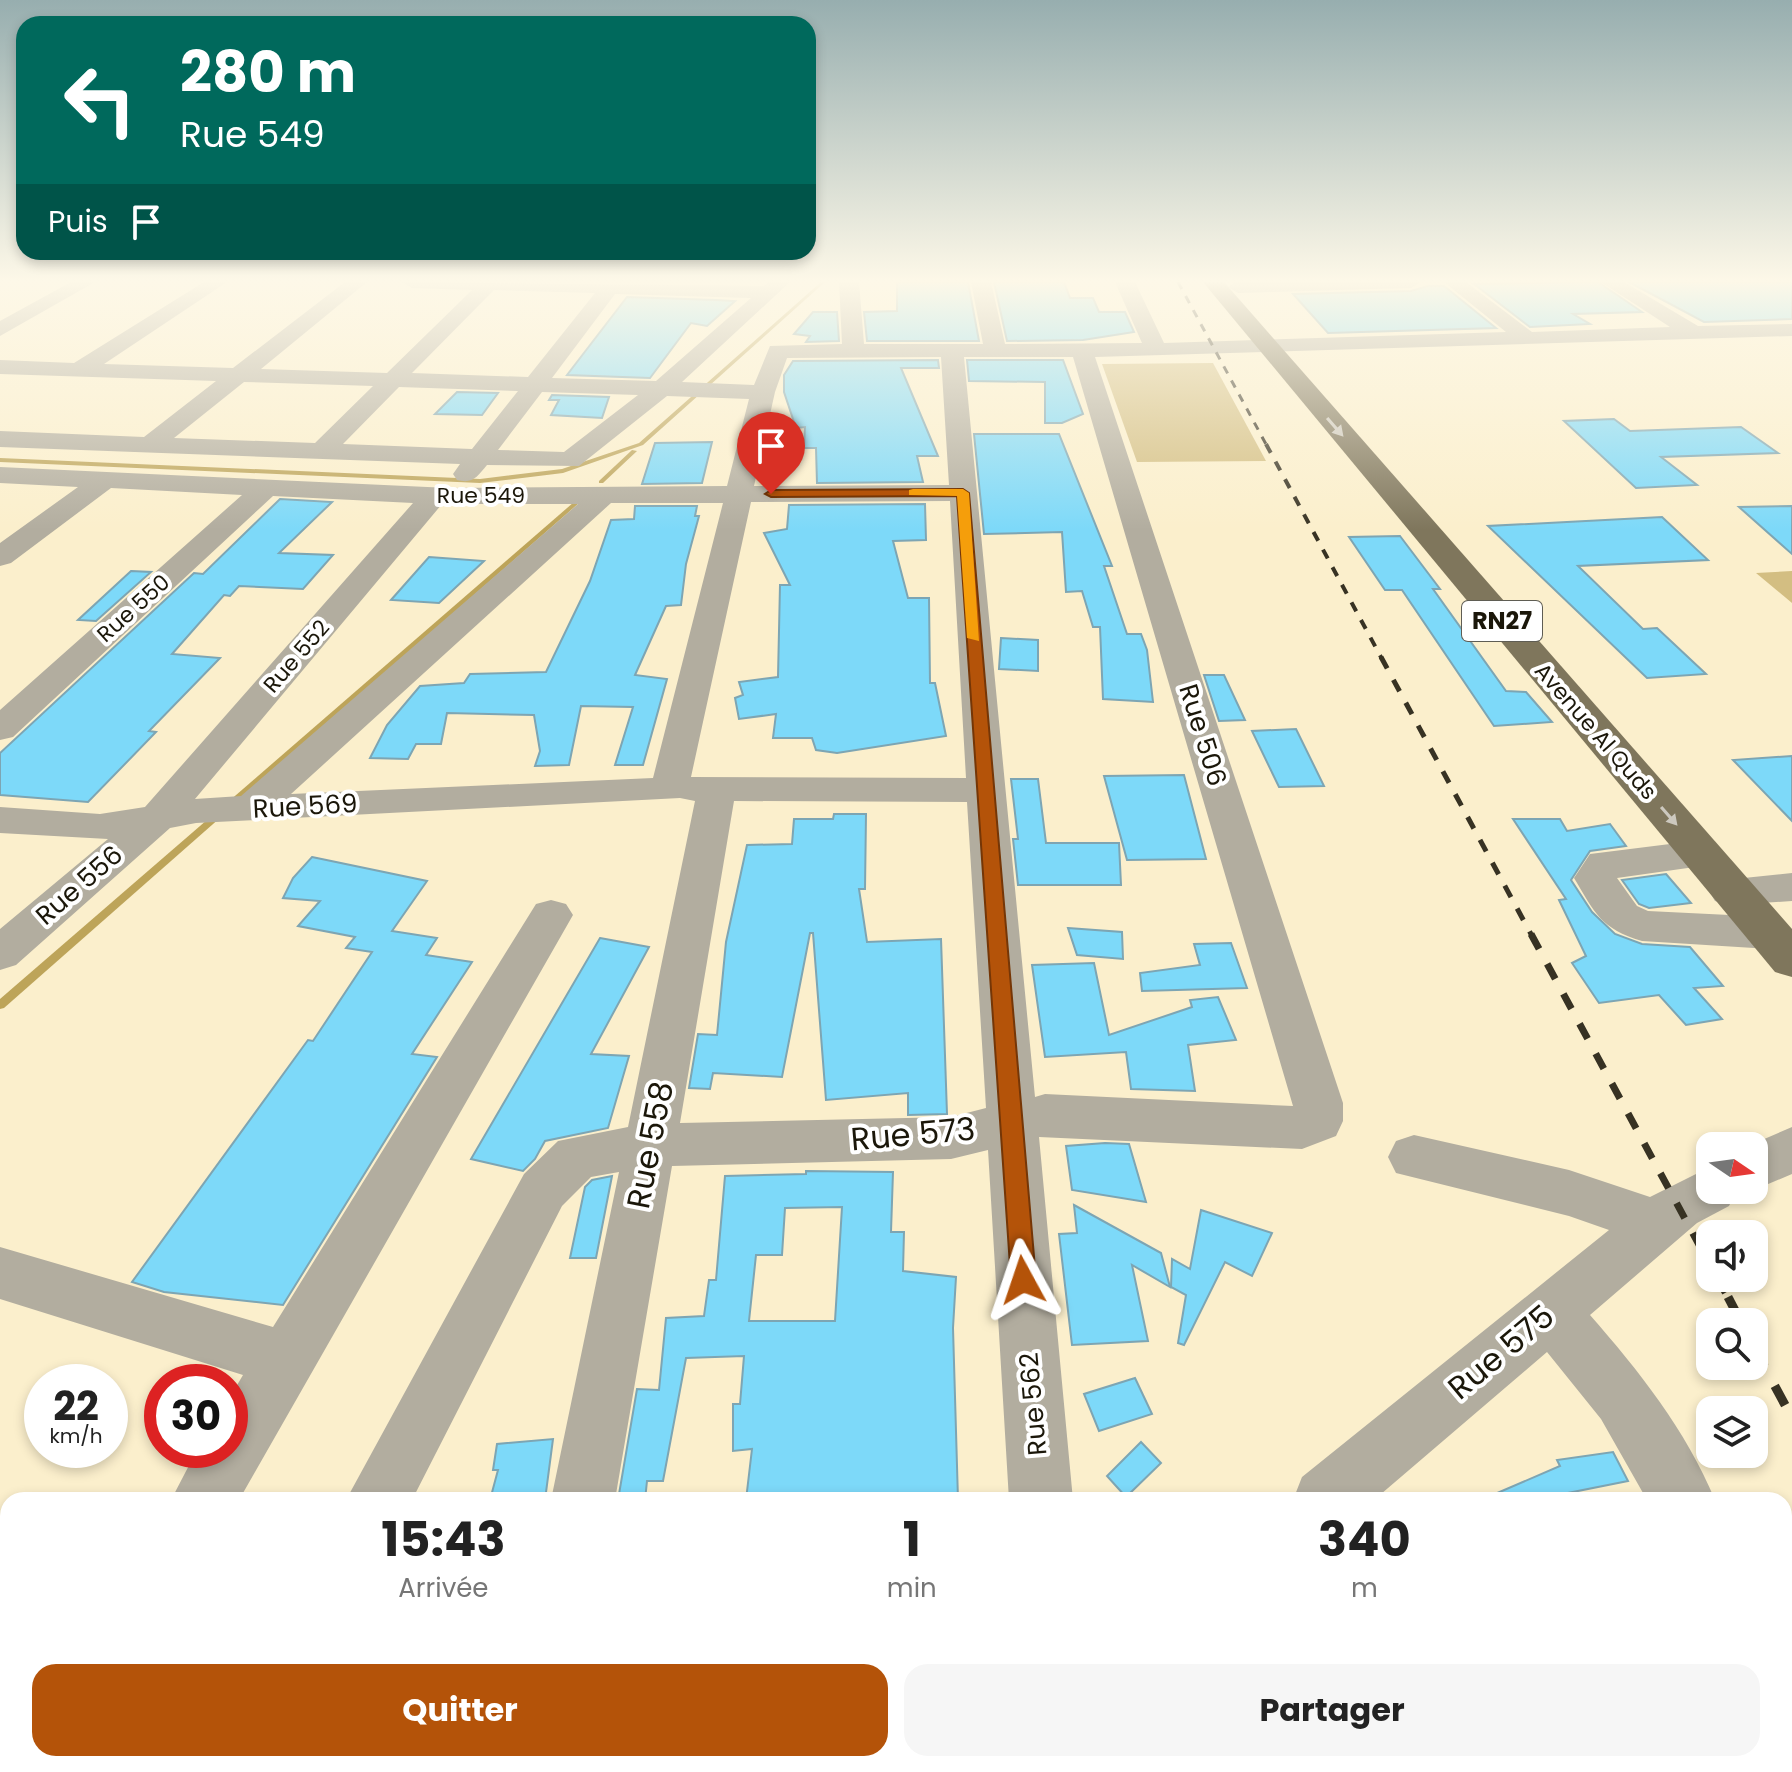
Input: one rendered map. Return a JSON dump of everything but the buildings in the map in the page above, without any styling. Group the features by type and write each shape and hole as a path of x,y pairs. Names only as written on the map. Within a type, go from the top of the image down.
{"main road":[{"name":"Avenue Al Quds","path":"1296,365 1702,854 1774,916"},
{"name":"Avenue Al Quds","path":"1297,365 1774,916"}],"street":[{"path":"80,369 87,365"},
{"path":"149,445 252,365"},
{"path":"321,451 408,365"},
{"name":"Rue 552","path":"177,814 441,496 479,457 550,365"},
{"path":"0,439 570,460 672,389 697,365"},
{"name":"Rue 558","path":"585,1492 650,1145 693,790 739,494 763,392 773,365"},
{"name":"Rue 562","path":"953,365 1040,1492"},
{"name":"Rue 506","path":"1087,365 1318,1103 1318,1121"},
{"path":"0,367 763,392"},
{"name":"Rue 549","path":"0,475 441,496 963,493"},
{"path":"0,557 105,480"},
{"name":"Rue 550","path":"0,729 267,487"},
{"path":"252,808 604,495"},
{"path":"693,790 985,790"},
{"name":"Rue 569","path":"0,820 100,827 177,814 252,808 693,790"},
{"name":"Rue 556","path":"0,954 177,814"},
{"path":"1702,854 1605,864 1595,878 1622,917 1642,926 1774,916"},
{"path":"208,1492 551,915"},
{"name":"Rue 573","path":"382,1492 543,1190 576,1157 650,1145 951,1138 1045,1115 1302,1128 1318,1121"},
{"path":"1768,1161 1792,1149"},
{"path":"1414,1157 1569,1193 1682,1206"},
{"name":"Rue 575","path":"1334,1492 1549,1311 1682,1206"},
{"path":"0,1273 286,1360"},
{"path":"1549,1311 1623,1398 1678,1492"}],"shaded area":[{"path":"1102,365 1214,365 1266,461 1137,462"},
{"path":"1792,571 1792,603 1756,573"}],"waterway":[{"path":"0,460 480,481 563,471 641,444 730,365"},
{"path":"601,482 634,451"},
{"path":"231,804 576,503"},
{"path":"0,1005 218,815"}],"railway":[{"path":"1223,365 1267,446"},
{"path":"1266,444 1382,659"},
{"path":"1381,657 1532,936"},
{"path":"1531,934 1696,1239"},
{"path":"1725,1292 1729,1299"},
{"path":"1728,1297 1734,1308"},
{"path":"1768,1373 1792,1418"}],"slow traffic":[{"path":"913,493 963,493 974,638"}],"route":[{"path":"771,494 963,493 1023,1280"}]}
